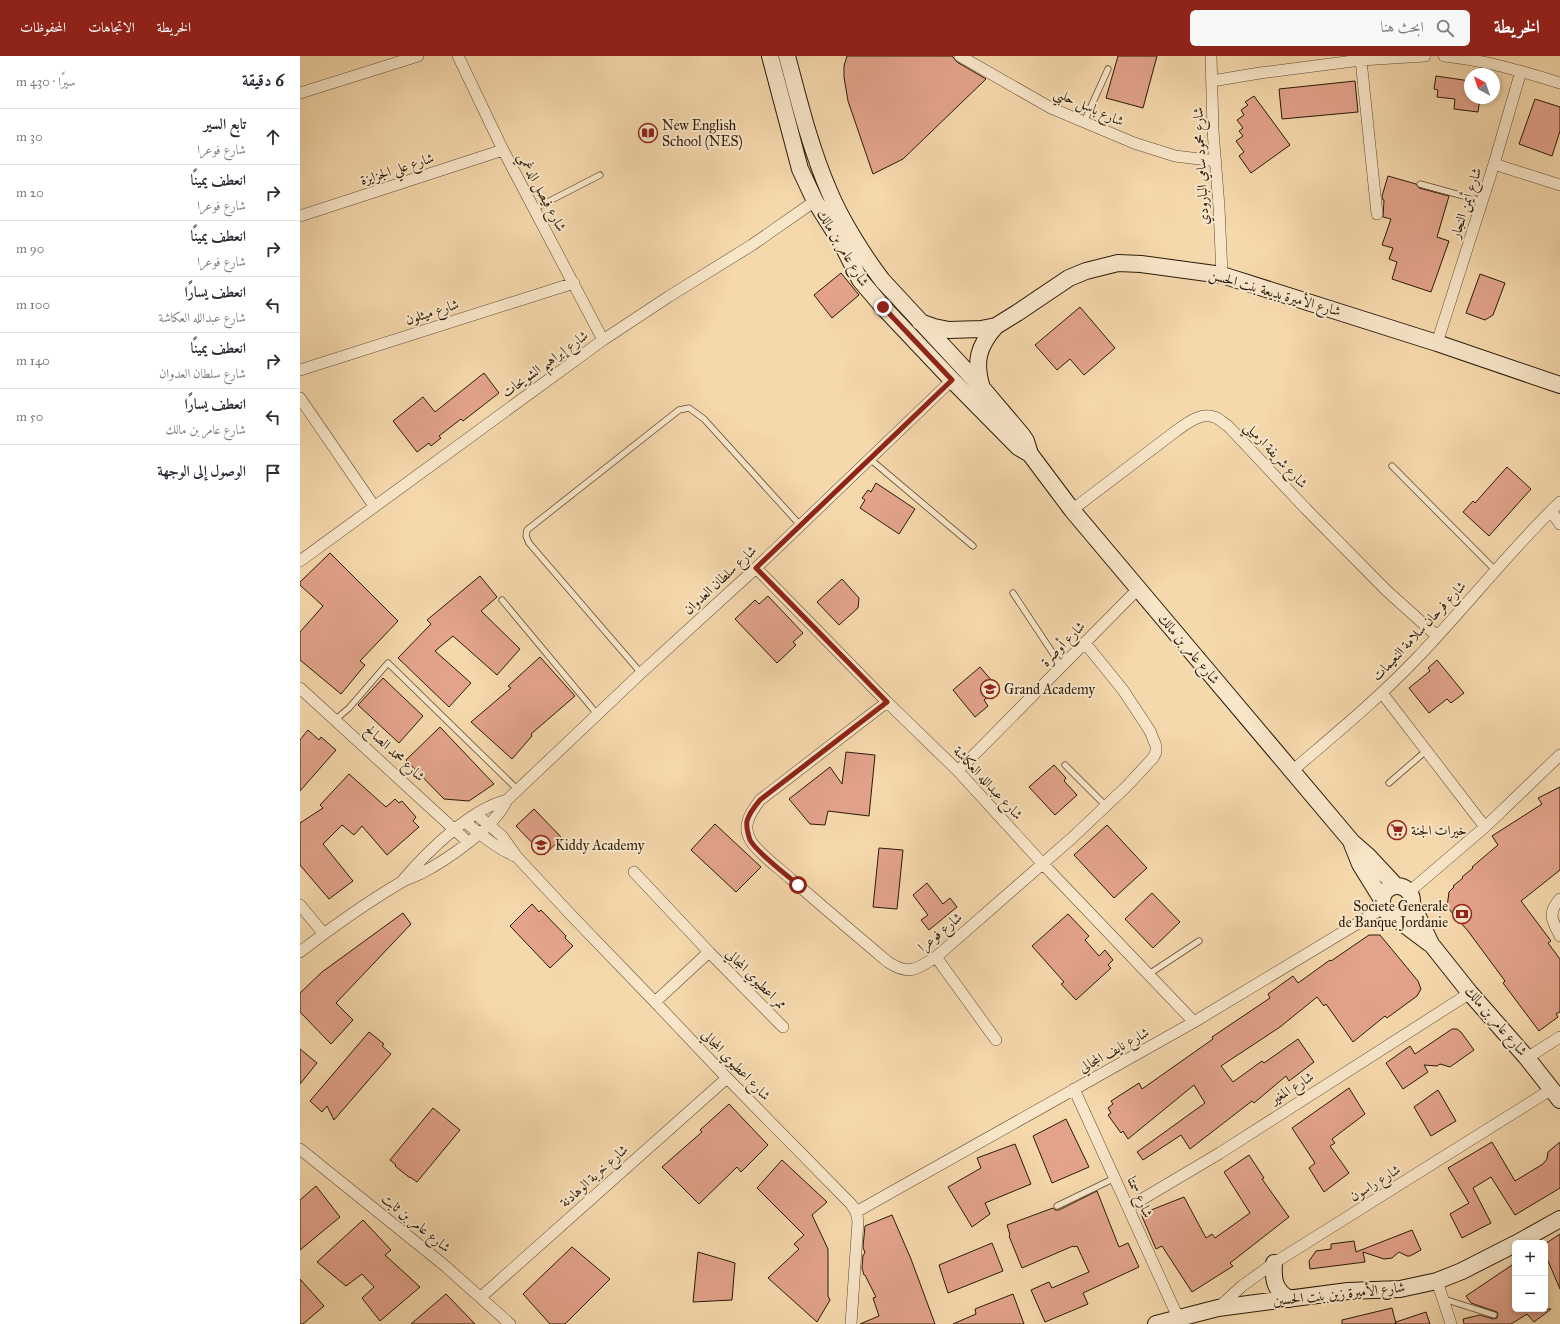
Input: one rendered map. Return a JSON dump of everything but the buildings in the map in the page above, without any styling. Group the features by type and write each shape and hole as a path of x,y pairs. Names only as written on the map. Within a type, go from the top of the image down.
{"street":[{"path":"300,93 418,56"},
{"name":"شارع فيصل الدغمي","path":"458,56 503,150 603,340"},
{"name":"شارع عامر بن مالك","path":"770,56 800,169 815,201 842,244 855,272 868,291 952,380 1018,448 1030,454"},
{"name":"شارع باسل حلبي","path":"961,56 1051,108 1134,143 1175,156 1216,161"},
{"name":"شارع محمود سامي البارودي","path":"1211,56 1213,131 1222,275"},
{"path":"1212,81 1260,73 1361,60 1425,56"},
{"path":"1444,56 1471,59 1521,71 1560,83"},
{"name":"شارع عامر بن مالك","path":"790,59 807,131 829,192 869,264 919,322 983,390 1022,435 1026,441 1030,454 1072,510 1291,772 1352,842 1368,856 1405,894 1431,944"},
{"path":"1361,60 1377,214"},
{"name":"شارع أيمن النجار","path":"1437,343 1494,164 1521,71"},
{"name":"شارع علي الجزايزة","path":"300,216 503,150"},
{"path":"1494,164 1560,185"},
{"path":"815,201 829,192"},
{"name":"شارع إبراهيم الشويحات","path":"300,562 374,506 603,340 668,297 752,245 815,201"},
{"name":"شارع الأميرة بديعة بنت الحسن","path":"983,390 979,376 979,356 987,336 996,326 1069,278 1099,267 1118,263 1141,264 1222,275 1437,343 1560,384"},
{"name":"شارع ميثلون","path":"300,370 574,283"},
{"name":"شارع الأميرة بديعة بنت الحسن","path":"919,322 949,330 973,330 996,326"},
{"name":"شارع سلطان العدوان","path":"300,952 401,882 434,865 468,842 490,824 502,810 507,800 641,673 756,568 952,380"},
{"path":"300,398 374,506"},
{"name":"شارع شريفة ارميلي","path":"1072,510 1176,431 1193,420 1204,416 1214,417 1228,426 1306,509 1382,586 1437,636"},
{"name":"شارع فرحان سلامة النعيمات","path":"1291,772 1382,693 1437,636 1494,570 1560,502"},
{"path":"1551,511 1560,524"},
{"name":"شارع عبدالله العكاشة","path":"756,568 887,702 958,771 1042,863 1194,1022"},
{"name":"شارع أوصرة","path":"958,771 1138,589"},
{"name":"شارع فوعرا","path":"887,702 760,800 751,811 747,821 747,831 751,841 768,859 892,965 902,970 910,971 920,968 936,957 1072,838 1153,758 1156,752 1156,746 1150,731 1123,690 1085,643"},
{"name":"شارع محمد الصالح","path":"300,688 468,842"},
{"path":"1382,693 1485,827"},
{"path":"1405,894 1485,827 1560,755"},
{"name":"شارع سلطان العدوان","path":"401,882 430,851 465,822 498,802 507,800"},
{"name":"شارع اعطيوي المجالي","path":"476,814 490,824 510,845 517,857 572,916 656,1002 727,1078 843,1194 856,1212"},
{"name":"شارع اعطيوي المجالي","path":"465,822 502,851 517,857"},
{"name":"شارع عامر بن مالك","path":"1352,842 1360,864 1386,907 1431,944 1558,1097"},
{"path":"634,872 708,952"},
{"path":"1386,889 1405,894 1405,914 1386,907 1386,889"},
{"path":"1560,899 1552,909 1552,916 1560,936"},
{"path":"300,905 324,934"},
{"name":"شارع نايف المجالي","path":"856,1212 1194,1022 1386,907"},
{"name":"ممر اعطيوي المجالي","path":"656,1002 708,952 784,1027"},
{"path":"936,957 996,1040"},
{"name":"شارع المغير","path":"1129,1207 1220,1153 1470,992"},
{"path":"1527,1058 1560,1037"},
{"name":"شارع خربة الوهادنة","path":"481,1297 727,1078"},
{"name":"شارع سمتا","path":"1074,1090 1180,1321"},
{"name":"شارع راسون","path":"1218,1308 1242,1286 1274,1263 1558,1097"},
{"name":"شارع عامر بن ثابت","path":"300,1149 400,1229 481,1297 510,1324"},
{"path":"851,1324 858,1230 856,1212"},
{"name":"شارع الأميرة زين بنت الحسين","path":"1523,1240 1560,1219"},
{"name":"شارع الأميرة زين بنت الحسين","path":"1156,1324 1180,1321 1218,1308 1348,1291 1400,1289 1438,1281 1462,1271 1512,1246"},
{"path":"1274,1263 1273,1275 1275,1285 1283,1296 1290,1299"},
{"path":"1438,1281 1452,1324"}],"lane":[{"path":"1084,122 1108,69"},
{"path":"534,209 600,174"},
{"path":"1420,184 1482,201"},
{"path":"641,673 529,543 526,536 527,530 679,410 689,408 704,419 800,525"},
{"path":"870,459 972,546"},
{"path":"1392,466 1494,570"},
{"path":"1013,594 1062,667"},
{"path":"502,600 597,714"},
{"path":"335,720 349,708 388,663 519,790"},
{"path":"1390,783 1427,750"},
{"path":"1064,765 1106,806"},
{"path":"1149,974 1199,941"},
{"path":"1057,1206 1115,1178"},
{"path":"1444,1298 1494,1315"}],"place":[{"name":"New English School (NES)","path":"648,133"},
{"name":"Grand Academy","path":"990,689"},
{"name":"خيرات الجنة","path":"1397,830"},
{"name":"Kiddy Academy","path":"541,845"},
{"name":"Societe Generale de Banque Jordanie","path":"1462,914"}],"route":[{"path":"798,885 768,859 751,841 747,831 747,821 751,811 760,800 887,702 756,568 778,545 952,380 883,307"}]}
